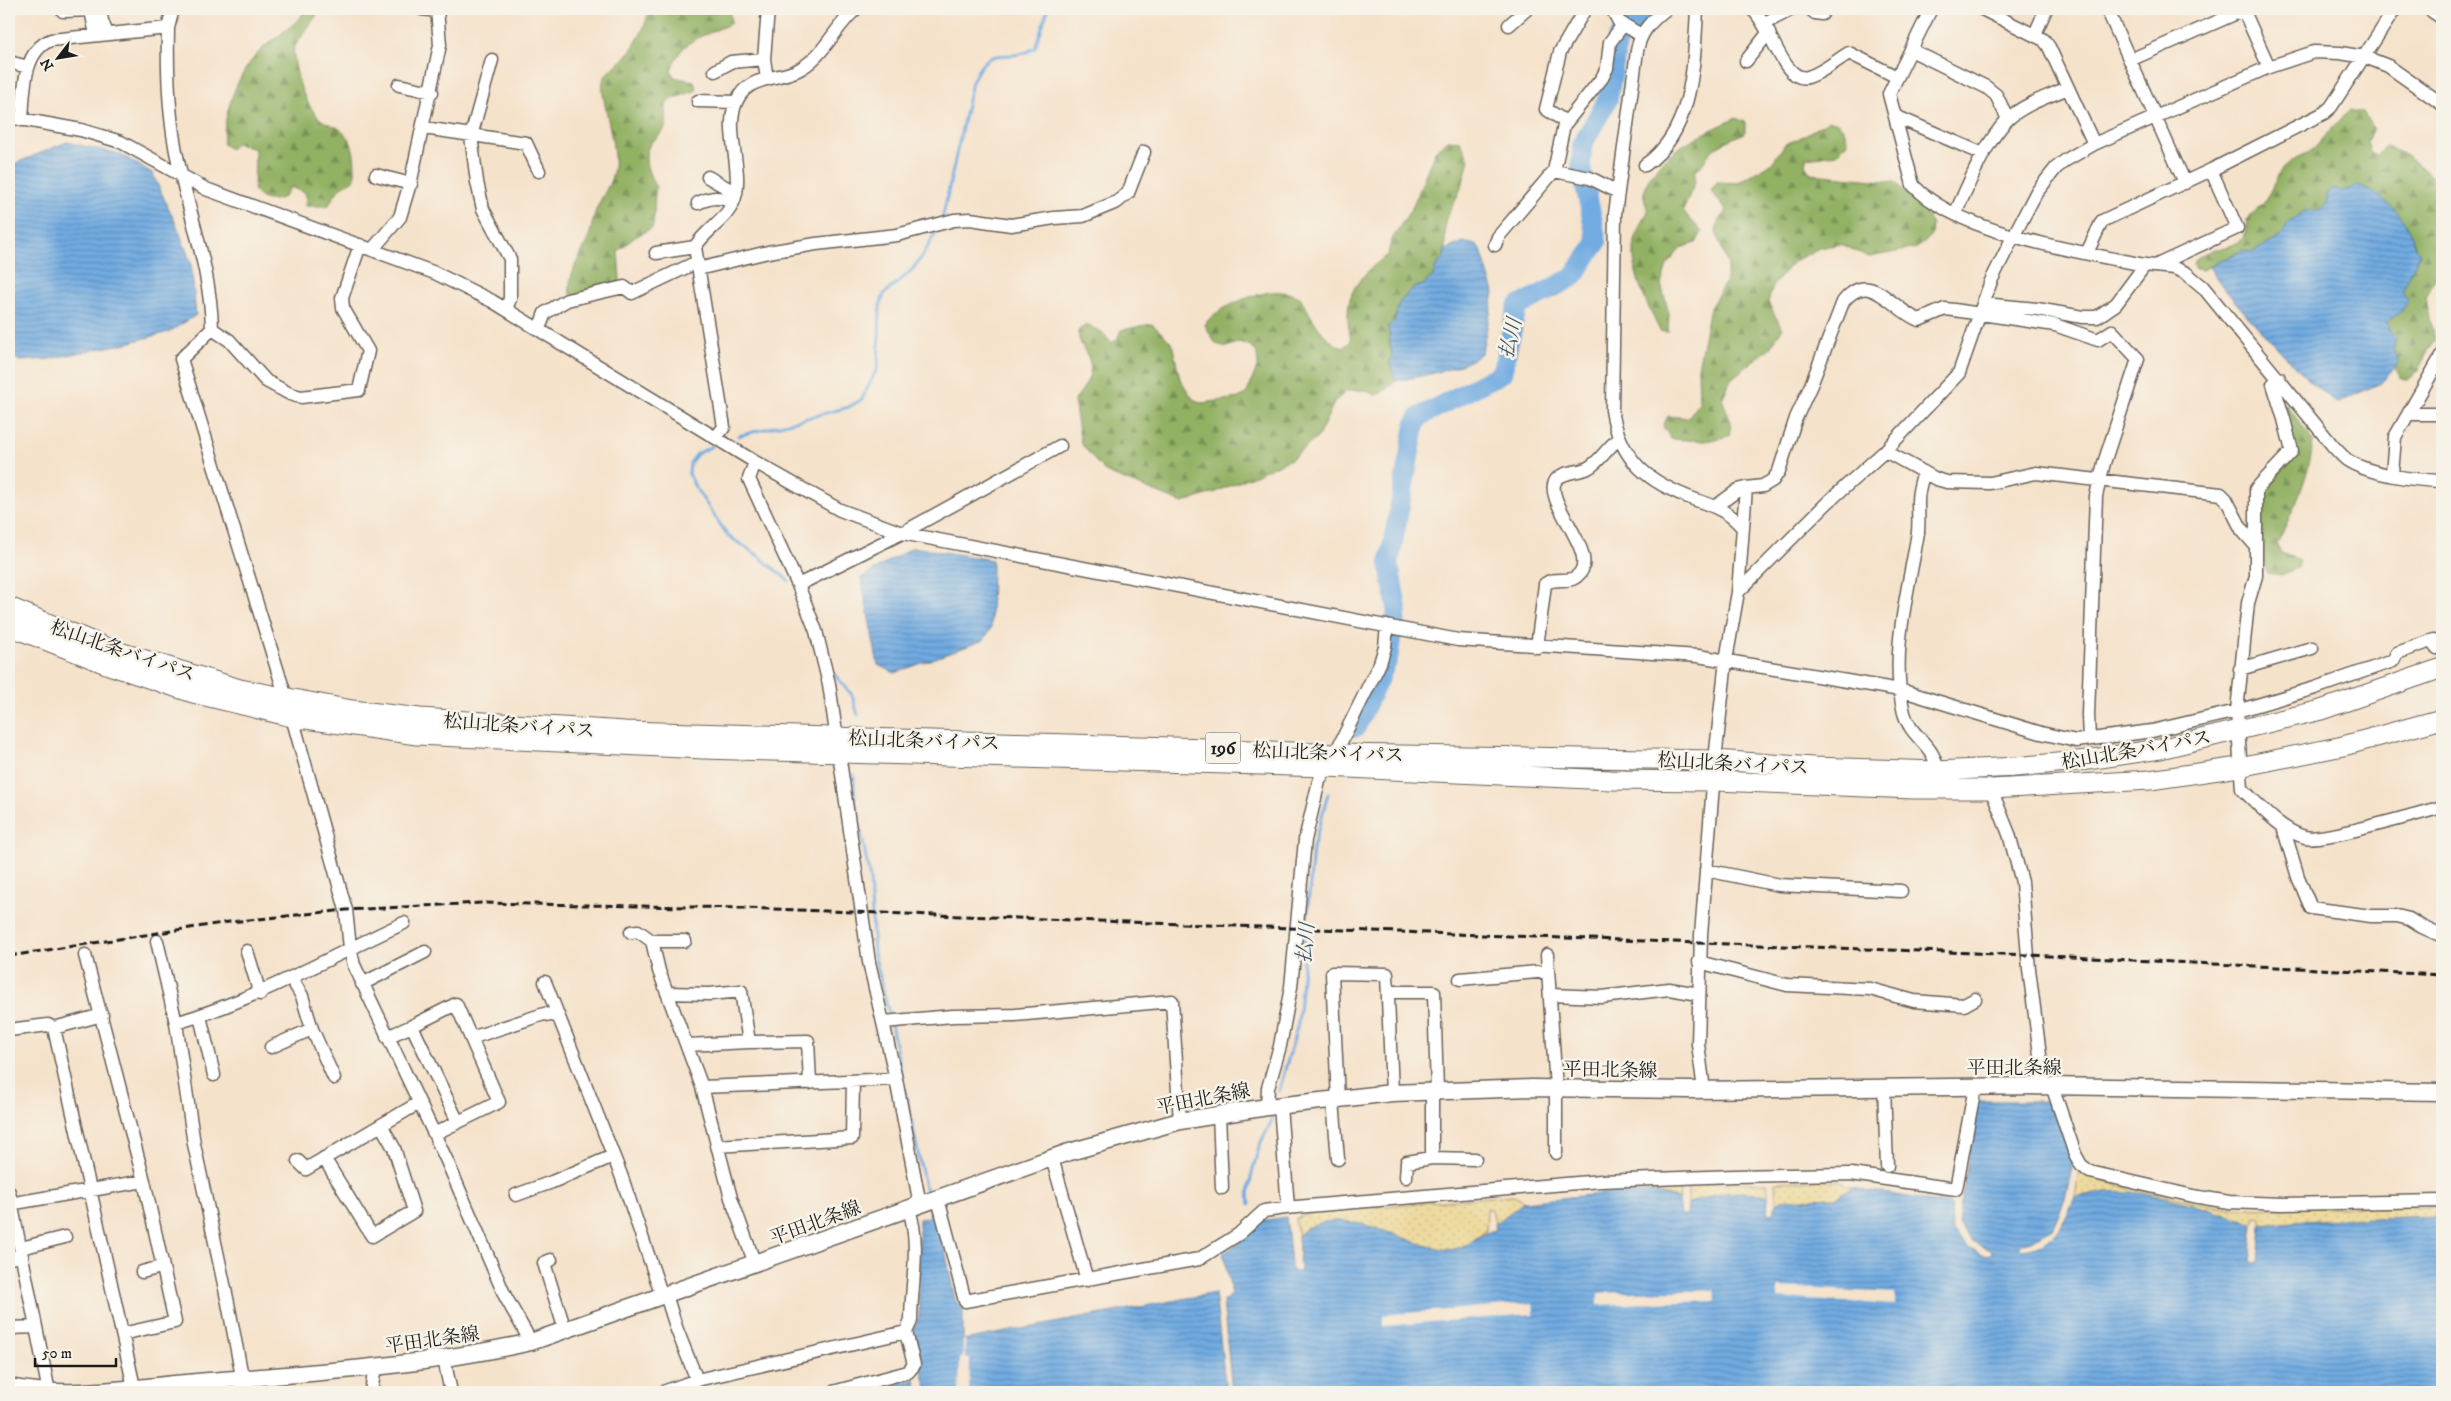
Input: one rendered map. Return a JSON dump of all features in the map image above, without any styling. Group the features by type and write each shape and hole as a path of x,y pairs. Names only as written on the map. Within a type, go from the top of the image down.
{"highway":[{"name":"松山北条バイパス","path":"9,607 110,649 240,689 352,710 420,718 836,745"},
{"name":"松山北条バイパス","path":"9,626 98,661 184,690 292,717 417,735 470,739 836,745 1331,760 1715,760 1937,771 2016,767 2077,761 2160,749 2321,710 2442,668"},
{"name":"松山北条バイパス","path":"1331,760 1611,780 1715,780 1914,789 1991,789 2150,780 2239,767 2343,746 2442,720"}],"main road":[{"name":"平田北条線","path":"9,1387 49,1392 134,1387 182,1388 243,1385 482,1353 531,1342 1052,1158 1180,1121 1274,1106 1335,1101 1392,1093 1556,1088 1704,1090 2048,1086 2442,1092"}],"street":[{"path":"100,9 102,35"},
{"path":"173,9 168,28 166,80 178,161 197,242 208,275 212,302 212,329 181,359 292,717 346,910 350,948 362,984 434,1134 487,1257 531,1342"},
{"path":"372,250 400,218 411,184 432,92 440,45 437,10 422,9"},
{"path":"767,78 764,59 768,9"},
{"path":"716,437 724,427 696,247 704,234 719,224 734,198 737,177 732,123 736,102 749,86 767,78 786,75 809,63 856,9"},
{"path":"1509,24 1527,9"},
{"path":"1566,122 1546,109 1560,52 1585,9"},
{"path":"1612,9 1629,29 1637,51 1615,214 1611,394 1612,410 1619,439 1628,456 1654,480 1672,490 1715,507 1736,519 1742,527"},
{"path":"1495,245 1498,237 1554,172 1559,139 1566,122 1602,78 1607,68 1610,42 1629,29 1666,9"},
{"path":"1645,165 1660,152 1685,107 1692,81 1697,9"},
{"path":"1752,9 1767,27 1788,70 1798,76 1807,78 1849,53 1897,77"},
{"path":"1746,61 1767,27 1792,9"},
{"path":"1810,9 1815,13 1822,14"},
{"path":"1931,9 1889,94 1913,185 1923,196 1955,214 2013,237 2186,273 2203,288 2279,378 2333,446 2347,460 2367,469 2442,481"},
{"path":"1982,9 2035,34 2049,47 2094,144"},
{"path":"2035,34 2046,9"},
{"path":"2107,9 2185,183"},
{"path":"2130,60 2244,9 2269,67"},
{"path":"2087,253 2102,221 2185,183 2324,113 2331,107 2395,9"},
{"path":"2429,9 2442,18"},
{"path":"63,12 91,10 102,35"},
{"path":"22,120 28,66 42,44 51,40 168,28"},
{"path":"1911,50 1986,87 1996,94 2008,119"},
{"path":"1738,592 1827,503 1885,451 1959,373 1991,281 2013,237 2044,181 2066,160 2094,144 2269,67 2314,52 2340,53 2365,57 2388,66 2442,104"},
{"path":"715,71 731,62 764,59"},
{"path":"492,60 471,136 477,182 483,209 510,259 510,299 506,309"},
{"path":"9,62 28,66"},
{"path":"399,85 432,92"},
{"path":"1955,214 1983,154 2008,119 2035,102 2068,88"},
{"path":"698,101 736,102"},
{"path":"1895,116 1983,154"},
{"path":"9,117 81,130 121,142 183,178 234,201 435,273 539,328 755,462 840,510 902,533 1458,640 1537,647 1698,656 1900,690 2042,733 2076,741 2152,731 2237,711 2315,688 2393,661 2396,653 2438,642"},
{"path":"424,128 526,143 539,170"},
{"path":"539,328 545,313 567,300 624,287 632,293 698,266 816,244 897,235 954,220 970,219 1011,225 1054,218 1083,216 1117,202 1128,193 1144,152"},
{"path":"1715,507 1738,490 1764,486 1773,480 1779,471 1796,418 1812,386 1843,302 1850,294 1861,288 1871,289 1882,294 1911,317 1919,320 1945,309 2037,309 2083,317 2096,317 2116,304 2151,265 2237,228 2211,170"},
{"path":"1554,172 1584,176 1618,192"},
{"path":"376,174 411,184"},
{"path":"708,177 734,198"},
{"path":"698,204 708,198 734,198"},
{"path":"212,329 229,340 266,380 290,394 301,397 358,390 368,351 343,308 342,298 360,245"},
{"path":"656,253 696,247"},
{"path":"1981,309 2055,325 2098,340 2112,331 2138,359 2104,463 2096,496 2088,705 2089,740"},
{"path":"2392,474 2395,437 2442,355"},
{"path":"2279,378 2273,384 2292,451 2256,490 2256,576 2248,602 2237,711 2239,767 2242,789 2283,826 2306,838 2314,838 2442,807"},
{"path":"2408,414 2442,414"},
{"path":"1537,647 1545,584 1556,579 1574,579 1579,576 1583,561 1574,531 1555,498 1553,487 1556,480 1562,476 1589,468 1619,439"},
{"path":"798,586 902,533 1060,446"},
{"path":"1885,451 1947,482 2013,480 2036,473 2221,494 2226,499 2242,530 2256,546"},
{"path":"755,462 749,479 798,586 816,631 827,675 835,723 836,745 865,943 887,1021 896,1080 924,1204 965,1301 1199,1259 1240,1234 1264,1212 1288,1208 1601,1181 1725,1176 1851,1174 1956,1189 1975,1087"},
{"path":"1924,472 1918,492 1920,517 1902,614 1900,690 1904,714 1911,730 1932,752 1937,761 1937,771"},
{"path":"1704,1090 1698,1044 1699,962 1715,780 1715,760 1726,660 1738,592 1746,488"},
{"path":"1288,1208 1274,1106 1268,1088 1280,1046 1291,987 1305,840 1319,781 1380,663 1385,647 1387,626"},
{"path":"2240,669 2312,648"},
{"path":"2076,741 2077,761"},
{"path":"1991,789 2009,834 2022,882 2029,969 2048,1086 2080,1165 2090,1172 2193,1196 2229,1202 2282,1204 2442,1201"},
{"path":"2283,826 2298,877 2311,908 2371,916 2396,916 2409,919 2422,928 2442,936"},
{"path":"1706,870 1779,886 1901,892"},
{"path":"176,1023 260,994 404,923"},
{"path":"631,932 638,931 652,941 685,940"},
{"path":"156,940 176,1023 194,1144 243,1385"},
{"path":"652,941 659,971 702,1087 731,1198 755,1264"},
{"path":"247,951 260,994"},
{"path":"362,984 425,952"},
{"path":"85,954 144,1181 161,1267 175,1322 122,1334"},
{"path":"1547,955 1556,1088 1556,1153"},
{"path":"1699,962 1787,985 1870,989 1914,1001 1964,1005 1975,999"},
{"path":"1460,979 1548,971"},
{"path":"1338,1159 1332,973 1387,974 1392,1093"},
{"path":"291,978 302,996 329,1075"},
{"path":"545,982 614,1156 664,1296 697,1380"},
{"path":"1550,995 1602,997 1669,989 1698,994"},
{"path":"667,993 710,994 741,991 749,1042"},
{"path":"1388,992 1434,992 1432,1158"},
{"path":"887,1021 953,1016 1024,1014 1172,1001 1180,1121"},
{"path":"387,1037 456,1004 499,1102 434,1134"},
{"path":"472,1038 544,1014 557,1016"},
{"path":"9,1030 48,1025 54,1028 102,1015"},
{"path":"200,1016 216,1069"},
{"path":"412,1026 458,1122"},
{"path":"54,1028 134,1387"},
{"path":"276,1048 312,1029"},
{"path":"687,1044 808,1041 810,1083"},
{"path":"702,1087 896,1080"},
{"path":"716,1146 852,1138 853,1081"},
{"path":"1884,1087 1887,1166"},
{"path":"298,1161 306,1169 381,1125 391,1112 419,1103"},
{"path":"1219,1114 1222,1188"},
{"path":"324,1158 372,1236 414,1211 397,1156 381,1125"},
{"path":"516,1195 614,1156"},
{"path":"1052,1158 1087,1280"},
{"path":"1406,1177 1407,1162 1432,1158 1475,1159"},
{"path":"49,1392 10,1200 144,1181"},
{"path":"833,1392 908,1372 914,1365 906,1332 911,1321 914,1247 913,1219 924,1204"},
{"path":"9,1258 65,1237"},
{"path":"551,1260 544,1263 565,1330"},
{"path":"142,1272 161,1267"},
{"path":"9,1328 36,1327"},
{"path":"663,1392 697,1380 906,1332"},
{"path":"444,1359 451,1392"},
{"path":"370,1392 375,1367"}],"green space":[{"path":"306,9 321,9 293,49 301,86 308,103 320,119 339,128 350,140 355,159 355,179 339,189 328,206 305,206 306,193 290,187 284,197 280,199 264,199 254,191 255,149 237,143 230,149 223,144 229,106 245,70 261,50 302,16"},
{"path":"649,9 729,9 731,23 688,44 681,50 671,70 674,77 694,81 697,90 672,99 666,105 665,127 662,133 649,145 647,151 646,163 656,187 652,228 635,237 618,251 620,280 615,291 578,298 570,293 571,278 614,168 613,146 603,96 603,81 609,71 624,59 640,36"},
{"path":"2349,110 2363,113 2373,128 2367,141 2370,152 2377,155 2386,146 2402,154 2425,170 2442,191 2442,262 2426,298 2434,340 2417,372 2408,380 2399,377 2395,369 2399,362 2393,350 2396,337 2391,332 2388,322 2401,311 2402,291 2420,253 2412,244 2411,233 2356,186 2328,201 2319,211 2304,211 2288,224 2282,236 2252,252 2243,250 2202,270 2196,269 2193,264 2207,252 2235,244 2242,239 2246,231 2247,219 2264,203 2281,170 2293,160 2313,150"},
{"path":"1736,118 1745,122 1745,133 1718,146 1708,155 1701,166 1695,170 1695,182 1683,211 1702,232 1696,243 1681,248 1667,265 1661,284 1669,314 1668,332 1660,331 1640,286 1634,257 1639,227 1648,212 1644,193 1649,179 1668,156 1695,138"},
{"path":"1828,121 1833,121 1840,125 1848,143 1837,154 1806,158 1805,166 1811,174 1895,182 1923,210 1932,225 1931,236 1917,248 1869,257 1841,244 1819,248 1793,262 1773,285 1768,302 1782,329 1770,348 1731,379 1722,399 1731,422 1729,436 1706,441 1671,439 1663,426 1668,416 1688,418 1699,402 1698,368 1710,308 1725,283 1728,266 1716,232 1718,221 1726,211 1711,190 1717,182 1737,183 1772,163 1785,144 1798,139"},
{"path":"1448,140 1460,141 1469,159 1462,186 1445,221 1443,260 1437,264 1433,276 1423,285 1413,288 1399,303 1389,341 1392,354 1390,364 1396,381 1386,390 1376,395 1365,390 1347,391 1335,401 1318,437 1291,459 1216,492 1183,503 1107,473 1097,463 1081,443 1074,401 1086,384 1090,372 1089,360 1079,340 1078,331 1086,325 1102,332 1111,343 1117,340 1121,330 1152,324 1172,343 1180,379 1193,399 1202,403 1239,398 1247,393 1258,365 1257,353 1251,346 1239,342 1227,347 1216,344 1205,325 1218,312 1239,301 1273,292 1286,292 1300,297 1323,333 1335,344 1343,348 1351,341 1348,313 1353,291 1366,273 1388,255 1391,241 1413,206 1435,151"},
{"path":"2286,404 2313,441 2304,481 2277,544 2281,553 2300,560 2298,568 2281,575 2268,573 2262,556 2259,492 2287,465 2281,406"}],"sand":[{"path":"2079,1170 2114,1184 2225,1208 2442,1206 2442,1216 2319,1220 2262,1225 2262,1217 2256,1216 2254,1224 2188,1204 2141,1194 2096,1193 2075,1198"},
{"path":"1841,1181 1844,1185 1853,1188 1835,1198 1782,1200 1776,1204 1775,1182"},
{"path":"1767,1183 1768,1196 1750,1193 1728,1194 1688,1204 1688,1190 1684,1186 1680,1189 1679,1200 1668,1195 1618,1192 1627,1185"},
{"path":"1513,1195 1524,1202 1495,1224 1492,1209 1487,1209 1486,1231 1468,1244 1450,1250 1307,1227 1298,1235 1295,1219 1314,1212"}],"water":[{"path":"67,142 120,154 152,173 177,226 191,263 196,315 169,332 127,343 49,359 21,361 9,356 9,166"},
{"path":"2356,186 2380,197 2396,211 2408,226 2414,245 2420,253 2402,291 2408,300 2401,311 2388,322 2391,332 2396,337 2393,350 2399,362 2381,383 2337,403 2304,375 2257,326 2231,297 2209,267 2243,250 2252,252 2282,236 2287,224 2304,211 2319,211 2328,201 2326,195 2333,189 2343,191"},
{"path":"1463,242 1477,245 1481,250 1494,293 1482,352 1455,367 1396,381 1390,364 1392,354 1388,327 1395,320 1399,303 1413,288 1423,285 1433,276 1437,264 1443,260 1445,250"},
{"path":"913,547 992,560 991,628 984,640 895,673 878,665 861,578"},
{"path":"1977,1101 2052,1101 2073,1164 2064,1202 2053,1228 2031,1241 2019,1244 2020,1250 2041,1245 2049,1240 2066,1217 2075,1198 2097,1193 2142,1193 2188,1203 2254,1224 2250,1262 2259,1263 2262,1225 2319,1220 2442,1216 2442,1392 1232,1392 1223,1301 1232,1295 1223,1252 1234,1247 1259,1221 1286,1217 1292,1272 1300,1272 1298,1235 1314,1225 1332,1221 1351,1222 1430,1246 1454,1250 1484,1234 1496,1230 1495,1224 1524,1202 1618,1192 1655,1192 1679,1200 1681,1216 1687,1216 1688,1204 1697,1200 1727,1193 1748,1192 1768,1196 1767,1213 1774,1214 1776,1204 1782,1200 1835,1198 1853,1188 1951,1204 1952,1230 1968,1248 1987,1256 1992,1254 1991,1250 1972,1242 1958,1223"},
{"path":"938,1215 955,1300 963,1308 963,1340 1215,1293 1226,1392 928,1392 911,1332 919,1318 919,1219"},
{"path":"915,1379 918,1392 877,1392 878,1389"}],"pier":[{"path":"1778,1287 1895,1293 1895,1305 1777,1298"},
{"path":"1715,1290 1716,1301 1598,1305 1598,1293"},
{"path":"1533,1303 1534,1314 1383,1326 1383,1315"},
{"path":"963,1340 965,1340 965,1358 970,1358 969,1392 959,1392 960,1358 963,1358"}],"waterway":[{"path":"942,220 972,82 985,61 992,57 1015,55 1035,48 1048,9"},
{"name":"払川","path":"1395,623 1397,609 1389,564 1415,425 1419,417 1502,373 1517,307 1573,277 1597,242 1581,166 1582,145 1608,99 1618,38 1633,24 1657,9"},
{"path":"738,436 849,407 862,399 878,367 880,306 884,294 910,272 922,257 938,228"},
{"path":"712,446 697,454 690,463 689,474 695,487 728,536 756,554 789,581"},
{"path":"807,624 814,646"},
{"name":"払川","path":"1356,727 1388,659 1392,633"},
{"path":"834,674 852,695 858,715"},
{"path":"854,775 855,800 870,879 874,953 890,1018"},
{"name":"払川","path":"1279,1091 1298,1024 1313,848 1328,794"},
{"path":"891,1024 927,1196"},
{"name":"払川","path":"1250,1204 1249,1197 1254,1165 1261,1142 1273,1116"},
{"path":"929,1208 931,1217"}],"railway":[{"path":"9,956 229,922 346,910 481,903 744,908 2028,955 2442,975"}]}
